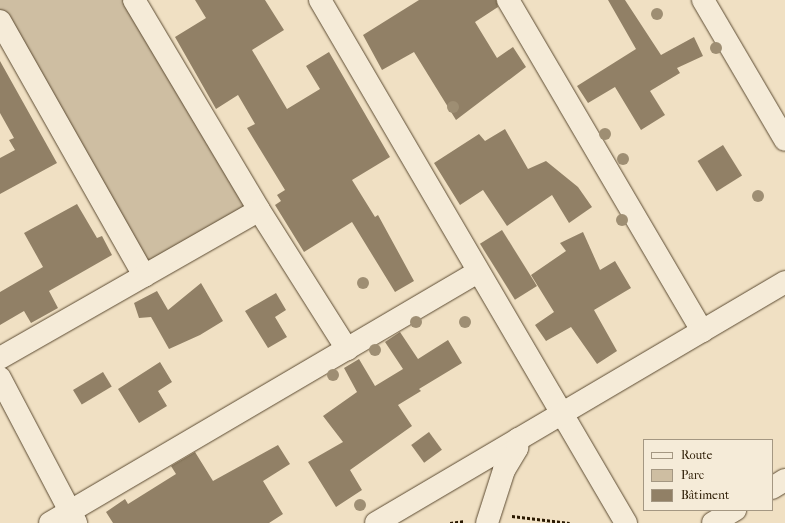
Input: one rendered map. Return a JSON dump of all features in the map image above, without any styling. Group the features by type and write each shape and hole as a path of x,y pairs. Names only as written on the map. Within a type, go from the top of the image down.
{"street":[{"path":"134,0 258,210 347,349"},
{"path":"320,0 560,414 626,523"},
{"path":"508,0 702,331"},
{"path":"703,0 785,140"},
{"path":"0,21 144,276"},
{"path":"0,358 258,210"},
{"path":"50,523 72,517 347,349 477,272"},
{"path":"376,523 785,282"},
{"path":"0,378 72,517"},
{"path":"486,523 504,470 517,448 518,439"},
{"path":"773,487 785,480"},
{"path":"713,523 733,511"}],"green space":[{"path":"0,0 126,0 253,211 134,280 0,28"}],"building":[{"path":"195,0 265,0 284,30 252,50 287,109 320,89 306,66 329,52 390,157 352,180 375,217 378,215 414,281 395,292 352,222 304,252 275,205 281,201 277,195 285,190 247,128 255,124 238,95 216,109 175,37 206,18"},
{"path":"419,0 496,0 498,7 475,22 497,58 513,47 526,67 456,120 414,52 382,70 363,35"},
{"path":"608,0 625,0 661,55 694,37 703,56 677,68 680,73 650,91 665,115 641,130 615,87 588,103 577,86 636,49"},
{"path":"0,61 57,163 0,194 0,158 15,150 9,140 14,138 0,113"},
{"path":"505,129 528,169 546,161 578,187 592,207 569,223 552,195 507,226 483,190 460,205 434,163 479,134 485,141"},
{"path":"723,145 742,176 717,191 698,161"},
{"path":"77,204 97,238 102,236 112,255 49,291 58,308 31,323 24,311 0,325 0,292 43,267 24,233"},
{"path":"502,230 537,286 515,300 480,244"},
{"path":"583,232 600,270 615,261 631,288 594,310 617,351 597,364 571,327 546,341 535,325 554,312 531,275 566,251 560,243"},
{"path":"201,283 223,321 200,335 169,349 151,317 139,318 134,303 157,291 168,310"},
{"path":"276,293 286,310 275,317 287,337 268,348 245,311"},
{"path":"400,332 418,359 448,340 462,363 419,389 421,391 398,405 412,426 350,470 362,490 336,507 308,462 343,442 323,416 357,392 344,368 359,359 375,386 403,369 385,342"},
{"path":"160,362 172,382 158,391 167,406 139,423 118,389"},
{"path":"103,372 112,387 82,405 73,390"},
{"path":"429,432 442,450 424,463 411,445"},
{"path":"278,445 290,464 263,481 283,514 269,523 113,523 106,512 125,499 128,504 176,474 171,466 195,452 213,481"}]}
